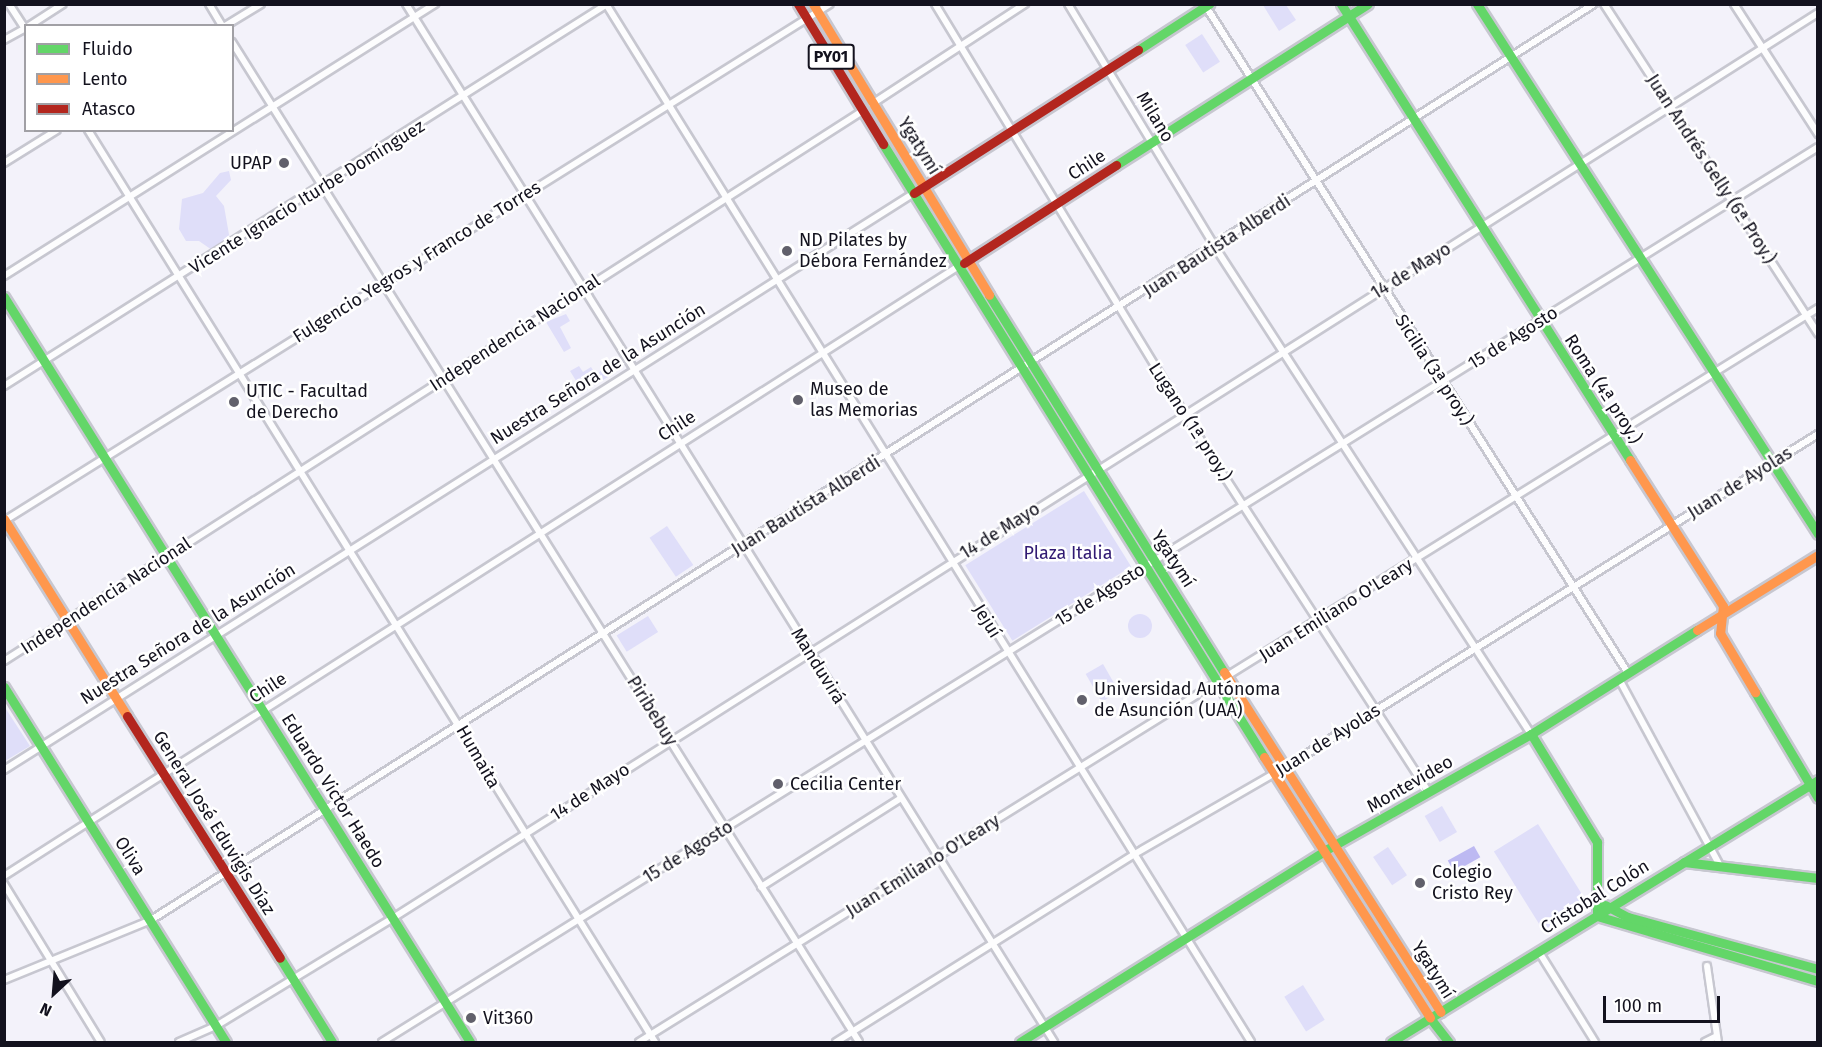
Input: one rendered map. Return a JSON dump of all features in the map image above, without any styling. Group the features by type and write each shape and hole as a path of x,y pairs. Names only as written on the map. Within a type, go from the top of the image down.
{"main road":[{"name":"PY01","path":"798,4 863,110"},
{"name":"Roma (4ª proy.)","path":"1341,4 1412,121 1723,606 1720,616 1720,633 1814,782 1818,798"},
{"name":"Chile","path":"960,265 1368,4"},
{"path":"1477,4 1713,375 1818,534"},
{"name":"Nuestra Señora de la Asunción","path":"914,193 1207,5"},
{"name":"PY01","path":"815,8 873,104"},
{"name":"Ygatymí","path":"873,104 925,186 1095,470 1441,1012 1443,1032"},
{"name":"Ygatymí","path":"863,110 960,265 1086,476 1146,567 1430,1018 1449,1042"},
{"name":"Eduardo Victor Haedo","path":"4,297 470,1042"},
{"name":"General José Eduvigis Díaz","path":"5,520 332,1042"},
{"name":"Montevideo","path":"1020,1042 1324,851 1532,734 1818,555"},
{"name":"Oliva","path":"4,687 226,1042"},
{"path":"1532,734 1597,842 1598,916 1818,981"},
{"name":"Cristobal Colón","path":"1391,1042 1814,782"},
{"path":"1684,862 1818,878"},
{"path":"1599,895 1607,910 1818,969"}],"street":[{"path":"9,4 24,25"},
{"path":"32,24 63,4"},
{"path":"209,4 223,24"},
{"path":"227,24 261,4"},
{"name":"Manduvirá","path":"405,4 1054,1042"},
{"path":"4,276 275,109 415,20 435,4"},
{"name":"Fulgencio Yegros y Franco de Torres","path":"5,520 807,19 815,8 830,4"},
{"name":"Lugano (1ª proy.)","path":"935,4 1118,309 1429,792"},
{"name":"Independencia Nacional","path":"4,661 873,104 1025,4"},
{"name":"Milano","path":"1068,4 1215,247 1532,734"},
{"name":"Juan Bautista Alberdi","path":"4,980 151,920 1032,365 1594,4"},
{"name":"Juan Andrés Gelly (6ª Proy.)","path":"1604,4 1818,334"},
{"path":"1734,4 1818,134"},
{"name":"Vicente Ignacio Iturbe Domínguez","path":"4,386 465,98 607,5"},
{"name":"Jejuí","path":"607,5 723,199 1251,1042"},
{"name":"Sicilia (3ª proy.)","path":"1207,5 1314,184 1628,673"},
{"name":"14 de Mayo","path":"179,1042 216,1026 393,918 1095,470 1818,14"},
{"path":"4,40 24,29"},
{"name":"Piribebuy","path":"234,45 385,282 859,1042"},
{"path":"4,164 54,132"},
{"name":"Humaita","path":"89,132 459,724 578,921 656,1042"},
{"name":"15 de Agosto","path":"382,1042 1818,147"},
{"name":"Nuestra Señora de la Asunción","path":"4,770 914,193"},
{"name":"Chile","path":"4,876 960,265"},
{"name":"Juan Emiliano O'Leary","path":"639,1042 1219,684 1818,308"},
{"name":"Juan de Ayolas","path":"836,1042 1133,855 1285,767 1818,434"},
{"path":"1619,679 1713,846 1720,866"},
{"path":"761,887 901,798"},
{"path":"4,884 101,1042"},
{"path":"1539,952 1595,1042"},
{"path":"1706,1042 1717,1039 1707,966"}],"green space":[{"path":"1263,5 1286,5 1296,20 1279,31"},
{"path":"1202,34 1220,62 1203,73 1185,45"},
{"path":"229,171 231,180 216,196 224,206 231,246 212,250 199,241 186,241 179,229 182,199 203,193 220,173"},
{"path":"566,314 570,321 560,327 571,348 564,352 546,322"},
{"path":"579,366 583,372 591,367 596,375 603,369 608,377 583,392 570,371"},
{"name":"Plaza Italia","path":"1084,491 1131,566 1012,641 965,565"},
{"path":"667,526 693,565 676,577 650,538"},
{"path":"1140,614 1145,615 1151,621 1151,631 1145,637 1140,638 1135,637 1129,631 1128,626 1129,621 1135,615"},
{"path":"648,616 658,632 627,652 617,636"},
{"path":"1103,664 1119,692 1102,702 1086,674"},
{"path":"4,706 30,746 5,761 4,761"},
{"path":"1442,806 1457,832 1440,842 1425,816"},
{"path":"1538,824 1587,903 1543,930 1494,852"},
{"path":"1388,847 1407,875 1392,885 1373,857"},
{"path":"1303,985 1325,1020 1306,1031 1284,997"}],"shaded area":[{"path":"1474,846 1480,857 1454,872 1448,861"}],"traffic: fast":[{"path":"1138,50 1209,4"},
{"path":"1341,4 1630,460"},
{"path":"1116,165 1368,4"},
{"path":"1477,4 1818,534"},
{"path":"883,144 1264,757"},
{"path":"989,295 1224,672"},
{"path":"4,297 470,1042"},
{"path":"1020,1042 1324,851 1531,734 1697,630"},
{"path":"4,687 226,1042"},
{"path":"1755,692 1818,798"},
{"path":"1531,734 1597,842 1597,916 1818,981"},
{"path":"1391,1042 1818,780"},
{"path":"1684,862 1818,878"},
{"path":"1605,905 1628,917 1818,969"},
{"path":"280,958 332,1042"},
{"path":"1430,1018 1449,1042"}],"traffic: slow":[{"path":"813,4 989,295"},
{"path":"1630,460 1723,606 1720,633 1755,692"},
{"path":"4,519 127,716"},
{"path":"1697,630 1818,555"},
{"path":"1224,672 1441,1012"},
{"path":"1264,757 1430,1018"}],"traffic: jam":[{"path":"798,4 883,144"},
{"path":"914,193 1138,50"},
{"path":"964,263 1116,165"},
{"path":"127,716 280,958"}],"place":[{"name":"UPAP","path":"284,163"},
{"name":"ND Pilates by Débora Fernández","path":"787,251"},
{"name":"Museo de las Memorias","path":"798,400"},
{"name":"UTIC - Facultad de Derecho","path":"234,402"},
{"name":"Universidad Autónoma de Asunción (UAA)","path":"1082,700"},
{"name":"Cecilia Center","path":"778,784"},
{"name":"Colegio Cristo Rey","path":"1420,883"},
{"name":"Vit360","path":"471,1018"}]}
